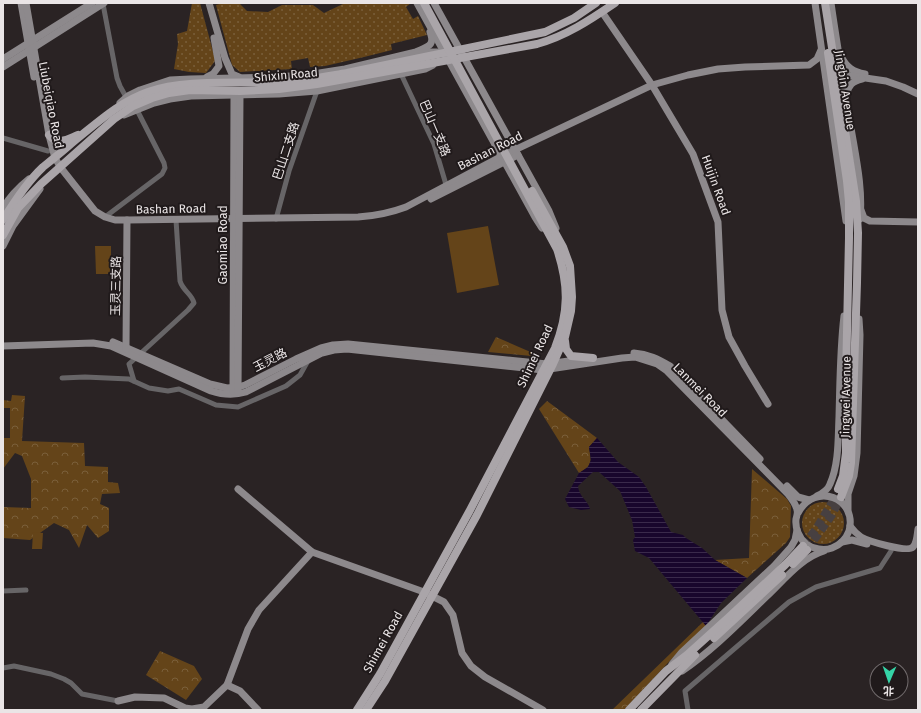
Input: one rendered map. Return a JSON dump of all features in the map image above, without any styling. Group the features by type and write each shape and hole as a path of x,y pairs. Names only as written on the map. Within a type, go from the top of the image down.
{"main road":[{"name":"Shimei Road","path":"357,710 380,674 548,367 566,337 571,311 572,297 570,266 423,3"},
{"name":"Shixin Road","path":"3,220 13,204 42,169 53,159 86,132 111,116 152,98 190,90 234,91 317,84 462,53 545,32 564,24 596,3"},
{"name":"Shixin Road","path":"462,53 548,41 568,32 615,3"},
{"name":"Jingbin Avenue","path":"820,3 850,180"},
{"name":"Jingbin Avenue","path":"825,3 850,180"},
{"name":"Shixin Road","path":"3,235 18,208 111,116"},
{"path":"49,135 54,140 63,141 86,132"},
{"name":"Jingwei Avenue","path":"850,180 858,233 851,463 849,476 838,496 843,476 846,453 850,180"},
{"name":"Shimei Road","path":"366,710 385,681 477,515 548,367 560,336 565,311 566,285 560,248"},
{"path":"566,337 566,349 571,356 593,358"},
{"path":"629,710 666,671 687,655 805,548 761,595 690,659 641,710"}],"street":[{"path":"21,3 30,45"},
{"path":"26,3 30,45"},
{"path":"3,67 30,45 92,3"},
{"path":"3,59 103,3 117,78 126,97"},
{"path":"204,3 221,63 224,63 225,58"},
{"path":"209,3 225,58 232,74 245,78"},
{"path":"111,116 126,97 159,83 180,79 278,77 313,74 345,69 416,52 429,46 432,41 432,36 425,18 423,3"},
{"path":"434,3 549,211 560,248"},
{"path":"815,3 849,238"},
{"path":"831,3 859,179 861,210 858,233"},
{"name":"Huijin Road","path":"602,12 652,85 690,148 716,214 720,232 722,310 729,336 768,404"},
{"path":"425,18 535,217 560,248"},
{"path":"820,39 824,44 829,45 833,43 836,37"},
{"name":"Liubeiqiao Road","path":"30,45 53,159"},
{"name":"Liubeiqiao Road","path":"30,45 48,151 59,169"},
{"path":"205,78 213,74 219,66 216,45"},
{"path":"821,50 827,68 833,72 842,75 896,84 918,94"},
{"name":"Bashan Road","path":"237,221 375,216 390,212 406,207 447,188 652,85 688,75 718,69 746,66 809,65 817,59 821,50"},
{"path":"838,51 846,64 853,71 896,81 918,91"},
{"path":"416,52 447,56"},
{"path":"111,116 137,110 170,99 191,96 317,91 425,69 447,56"},
{"name":"巴山一支路","path":"401,74 434,144 447,188"},
{"path":"846,102 849,86 856,80 866,78"},
{"name":"巴山二支路","path":"276,219 317,91"},
{"name":"Gaomiao Road","path":"236,391 237,95"},
{"path":"59,169 96,211 105,217 162,174 165,168 164,163 137,110"},
{"path":"3,138 48,151"},
{"path":"3,208 19,187 42,169"},
{"name":"Bashan Road","path":"59,169 92,214 102,221 113,224 237,221 359,222 376,220 408,211 447,188"},
{"path":"3,246 16,221 50,177"},
{"path":"861,210 864,218 870,221 918,222"},
{"name":"Bashan Road","path":"105,217 127,223"},
{"path":"134,381 129,364 193,306 194,303 183,288 180,281 176,222"},
{"name":"玉灵三支路","path":"127,223 129,350"},
{"name":"Jingwei Avenue","path":"812,498 827,490 833,476 836,463 842,336 848,282"},
{"name":"Jingwei Avenue","path":"848,512 848,494 854,476 857,453 860,335 857,282"},
{"name":"玉灵路","path":"3,341 94,338 112,341 218,394 236,391 296,359 321,348 333,345 548,367"},
{"name":"玉灵路","path":"3,346 93,343 129,350"},
{"name":"玉灵路","path":"184,376 236,391 246,392 322,353 348,347"},
{"name":"Lanmei Road","path":"548,367 593,358 635,353 648,355 660,360 670,366 798,497 830,497 838,500 844,505 848,512"},
{"name":"Lanmei Road","path":"548,367 635,357 657,364 667,371 788,494 794,502 798,513"},
{"path":"62,378 120,378 134,381 144,386 168,391 179,389 216,405 238,407 291,383 300,375 309,359"},
{"path":"219,386 227,383 236,371 243,378 256,380"},
{"path":"238,488 312,552 424,592 444,602 453,615 462,653 471,666 485,677 543,710"},
{"path":"666,671 682,652 792,547 797,530 796,520 798,513 801,508 812,498"},
{"path":"670,679 694,663 735,627 807,558 815,553 831,549 842,542 848,535 850,526 848,512"},
{"path":"850,526 862,538 903,549 911,549 915,543 918,529"},
{"path":"797,530 801,538 814,548 822,550 831,549"},
{"path":"842,542 852,540 860,541 891,551 908,553 914,552 918,547"},
{"path":"688,710 685,691 789,602 816,587 880,568 891,551"},
{"path":"3,668 14,666 51,674 64,678 82,694 118,701 135,697 164,698 185,708 204,707 210,703 227,685 253,618 268,598 312,552"},
{"path":"3,591 26,590"},
{"path":"227,685 240,691 258,710"}],"green space":[{"path":"192,3 200,3 215,59 206,73 174,69 178,44 177,34 187,31"},
{"path":"223,3 239,3 247,11 268,12 282,5 313,5 324,13 345,3 411,3 406,7 413,19 418,16 427,35 391,44 392,50 325,66 310,67 308,58 291,61 292,69 240,72 232,65 216,5"},
{"path":"488,226 499,285 457,293 447,233"},
{"path":"95,246 111,246 111,274 96,274"},
{"path":"496,337 542,357 488,352"},
{"path":"12,395 25,396 22,441 84,443 85,466 108,467 108,482 118,483 120,493 102,494 100,504 109,508 109,531 98,538 87,525 79,548 69,530 54,523 30,540 3,538 3,507 31,508 31,479 22,456 15,453 3,469 3,438 10,438 10,408 3,408 3,400 11,401"},
{"path":"547,401 597,438 589,447 589,465 579,473 539,409"},
{"path":"752,469 787,499 791,506 790,537 786,543 747,578 715,560 749,558"},
{"path":"819,502 827,502 835,505 841,511 844,523 841,535 835,541 827,544 819,544 811,541 805,535 802,527 802,519 805,511 811,505"},
{"path":"33,532 43,533 42,549 32,549"},
{"path":"703,622 706,626 679,651 624,710 612,710"},
{"path":"160,651 194,666 202,679 186,700 146,675"}],"shaded area":[{"path":"597,438 618,462 639,477 671,532 683,535 702,548 715,560 747,578 721,603 706,626 649,558 635,551 633,540 635,537 632,520 620,491 599,472 593,472 578,486 580,493 590,509 581,510 569,507 565,499 579,473 588,467 591,460 589,447"}],"tunnel":[{"path":"807,550 832,515 841,497"},
{"path":"803,546 816,529 834,499"}]}
